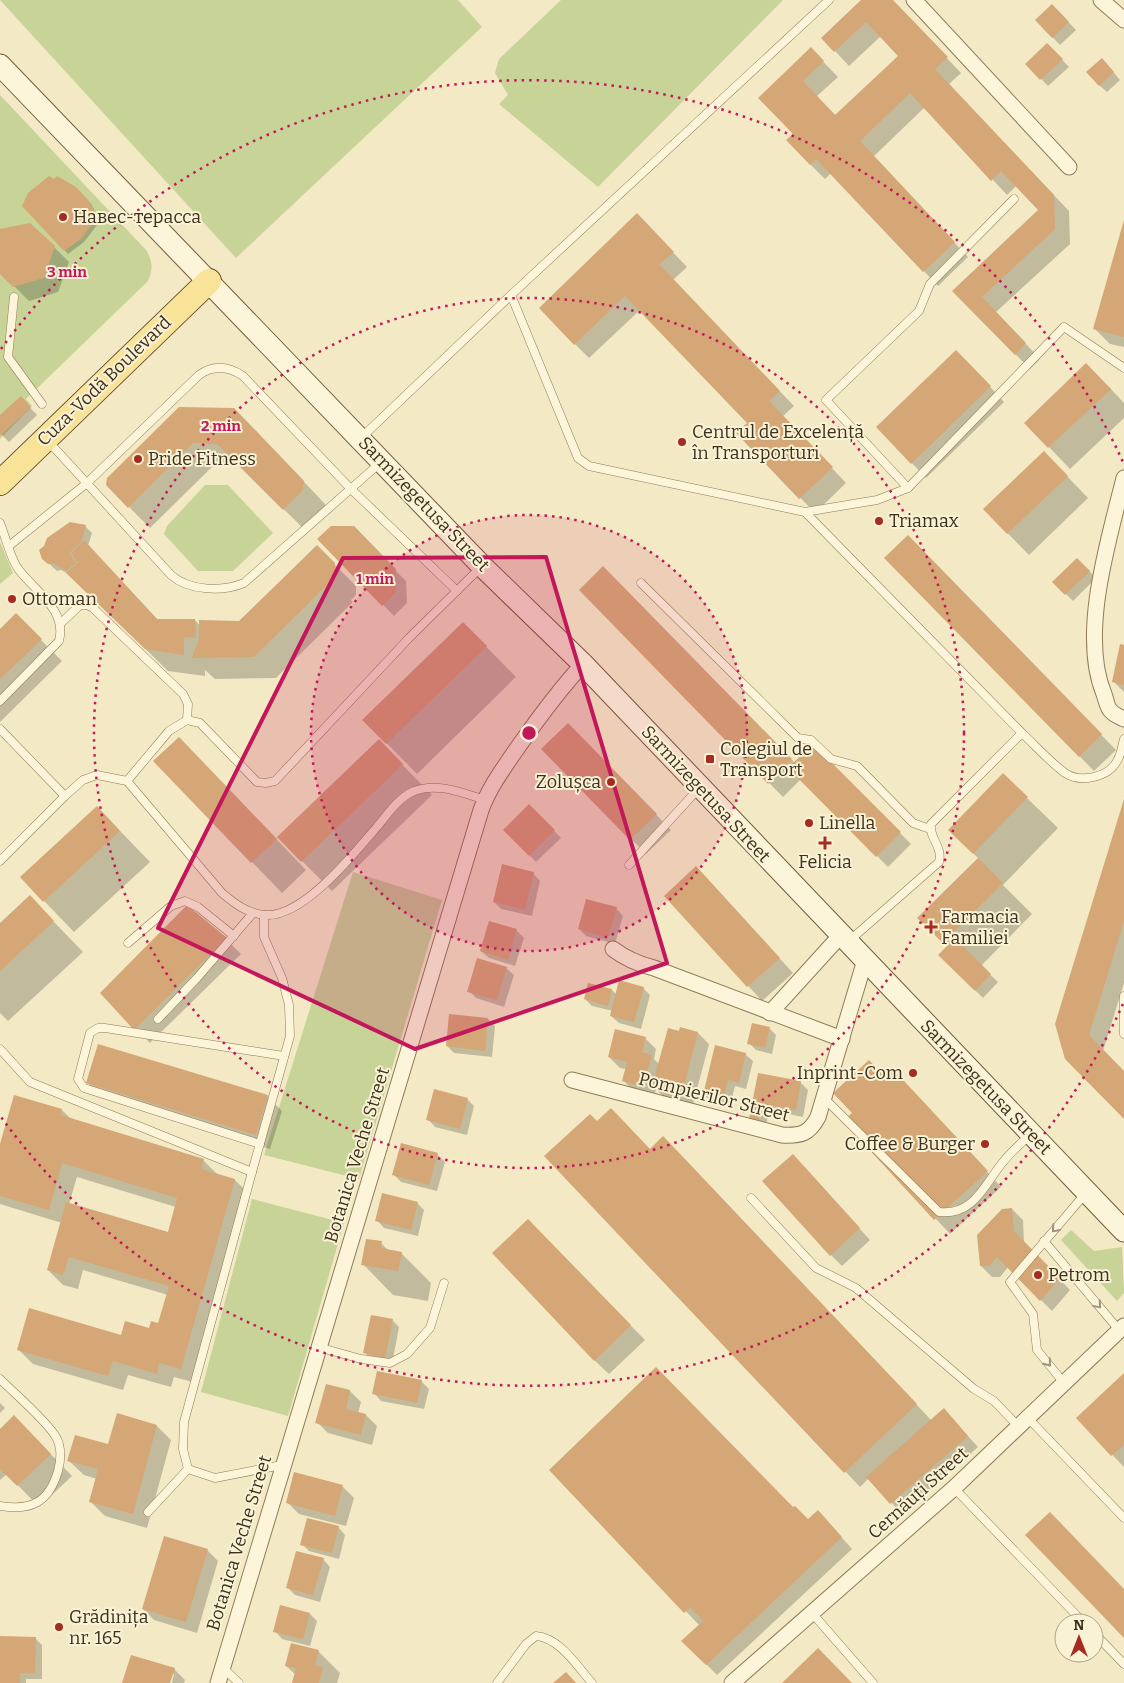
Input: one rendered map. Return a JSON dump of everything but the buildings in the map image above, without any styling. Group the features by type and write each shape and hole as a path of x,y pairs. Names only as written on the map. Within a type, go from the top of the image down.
{"main road":[{"name":"Sarmizegetusa Street","path":"0,65 383,460 482,566 583,664 1124,1231"},
{"name":"Cuza-Vodă Boulevard","path":"0,482 209,281"}],"street":[{"path":"914,0 1069,167"},
{"path":"1102,0 1124,20"},
{"path":"1124,478 1108,545 1094,624 1094,654 1099,678 1111,711 1124,720"},
{"name":"Botanica Veche Street","path":"218,1683 282,1465 484,800 549,704 583,664"},
{"path":"770,1012 844,938"},
{"path":"613,949 625,958 641,965 842,1040"},
{"name":"Pompierilor Street","path":"572,1080 782,1135 803,1135 812,1128 824,1098 865,960"},
{"name":"Cernăuți Street","path":"732,1683 954,1488 1122,1328"}],"lane":[{"path":"361,438 511,295 829,0"},
{"path":"908,488 826,400 919,311 930,284 1014,199"},
{"path":"511,295 578,458 589,466 805,512 877,500 908,488 1064,327 1124,368"},
{"path":"14,297 8,357 42,404"},
{"path":"9,546 87,483 199,375 216,367 237,372 243,376 351,489 457,591"},
{"path":"44,438 178,581 194,586 228,588 244,583 383,460"},
{"path":"805,512 1022,733 1066,773 1079,778 1094,777 1110,769 1117,762 1124,739"},
{"path":"0,523 18,569 40,592 61,623"},
{"path":"127,781 169,731 181,721 187,720 200,723 257,782 266,783 274,781 482,566"},
{"path":"641,583 798,738 811,740 831,759 857,766 913,823 930,829"},
{"path":"0,701 59,641 61,623 80,605 87,605 93,608 183,694 188,704 187,720"},
{"path":"0,729 65,796"},
{"path":"844,938 939,862 940,847 933,839 930,829 931,824 1022,733"},
{"path":"0,861 83,780 97,775 127,781 222,893 238,906 253,913 264,915 289,911 307,898 350,858 397,803 414,791 433,787 484,800"},
{"path":"629,865 700,787"},
{"path":"128,943 171,906 185,901 198,907 234,936"},
{"path":"158,1019 253,913"},
{"path":"188,1469 183,1449 184,1422 290,1036 289,1005 282,978 264,937 264,915"},
{"path":"1124,996 1124,1034"},
{"path":"260,1144 84,1088 78,1079 90,1033 98,1028 106,1028 284,1056"},
{"path":"0,1049 30,1082 252,1172"},
{"path":"824,1098 939,1212 950,1213 969,1206 989,1184 1003,1162 1031,1134"},
{"path":"1064,1383 1037,1350 1033,1314 1010,1282 1087,1192"},
{"path":"751,1198 816,1268 856,1288 974,1389 1023,1422 1124,1518"},
{"path":"1044,1241 1122,1328"},
{"path":"318,1347 361,1359 390,1363 398,1359 407,1354 430,1328 444,1283"},
{"path":"0,1379 56,1436 61,1456 53,1488 43,1500 22,1507 0,1506"},
{"path":"188,1469 214,1478 282,1465"},
{"path":"148,1512 188,1469"},
{"path":"954,1488 1074,1613"},
{"path":"812,1613 873,1683"},
{"path":"497,1683 526,1644 536,1636 547,1637 557,1645 592,1683"},
{"path":"1104,1643 1124,1664"},
{"path":"222,1666 239,1683"}],"highlighted area":[{"path":"546,557 667,963 415,1049 158,928 343,558"}],"green space":[{"path":"0,0 458,0 482,27 236,258"},
{"path":"561,0 783,0 598,187 499,104 508,95 495,73 499,59"},
{"path":"0,95 146,250 152,265 148,281 26,399 32,406 0,439"},
{"path":"205,485 228,485 273,533 233,571 198,571 164,534 167,526"},
{"path":"0,542 13,573 0,584"},
{"path":"353,872 442,900 359,1179 264,1155"},
{"path":"252,1199 344,1223 288,1416 201,1392"},
{"path":"1071,1230 1094,1251 1122,1247 1124,1293 1117,1301 1061,1240"}],"place":[{"name":"Навес-терасса","path":"63,217"},
{"name":"Centrul de Excelență în Transporturi","path":"682,442"},
{"name":"Pride Fitness","path":"138,459"},
{"name":"Triamax","path":"879,521"},
{"name":"Ottoman","path":"12,599"},
{"name":"Colegiul de Transport","path":"710,759"},
{"name":"Zolușca","path":"611,782"},
{"name":"Linella","path":"809,823"},
{"name":"Felicia","path":"825,843"},
{"name":"Farmacia Familiei","path":"931,927"},
{"name":"Inprint-Com","path":"913,1073"},
{"name":"Coffee & Burger","path":"985,1144"},
{"name":"Petrom","path":"1038,1275"},
{"name":"Grădinița nr. 165","path":"59,1627"}]}
